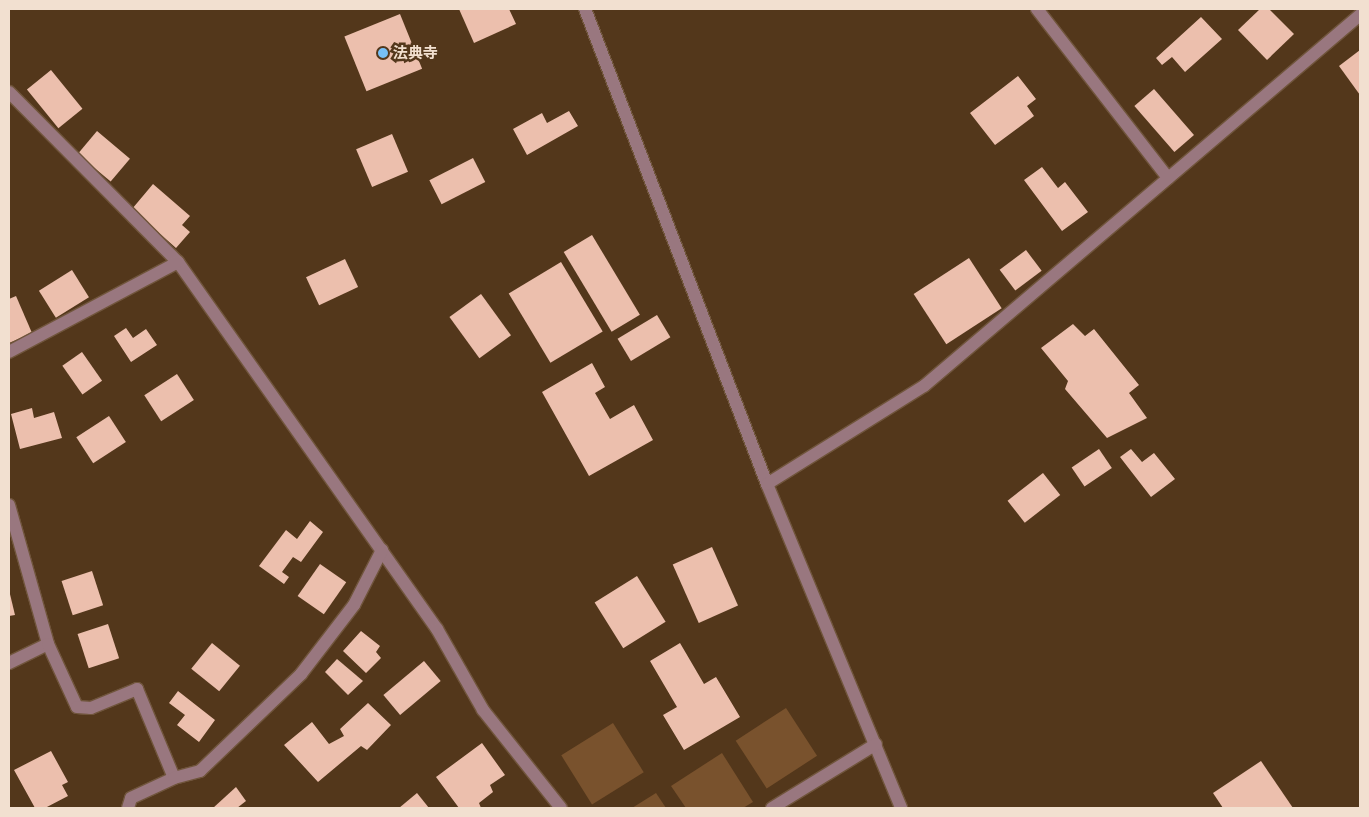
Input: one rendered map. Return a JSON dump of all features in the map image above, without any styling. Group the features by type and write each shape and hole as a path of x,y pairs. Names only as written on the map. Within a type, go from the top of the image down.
{"street":[{"path":"585,9 766,484 876,744 901,808"},
{"path":"1038,9 1168,178"},
{"path":"766,484 924,386 1360,15"},
{"path":"9,92 178,262 437,629 483,710 561,808"},
{"path":"9,352 178,262"},
{"path":"9,504 48,644 77,707 91,708 137,689 174,778"},
{"path":"128,808 131,798 174,778 200,771 301,674 354,604 382,550"},
{"path":"9,663 48,644"},
{"path":"772,808 876,744"}],"shaded area":[{"path":"786,708 817,756 767,788 736,741"},
{"path":"613,723 644,772 592,805 561,755"},
{"path":"722,753 753,802 743,808 686,808 671,786"},
{"path":"656,793 666,808 632,808"}],"building":[{"path":"459,9 509,9 516,24 474,43"},
{"path":"1260,9 1269,9 1294,34 1267,60 1238,30"},
{"name":"法典寺","path":"400,14 422,69 366,91 344,36"},
{"path":"1201,17 1222,39 1185,72 1172,57 1162,65 1156,58"},
{"path":"1360,50 1360,95 1339,66"},
{"path":"51,70 82,109 58,128 27,90"},
{"path":"1018,76 1036,99 1027,106 1034,116 995,145 970,113"},
{"path":"1154,89 1194,135 1174,152 1134,106"},
{"path":"569,111 578,126 527,155 513,129 542,113 547,123"},
{"path":"97,131 130,159 111,182 78,154"},
{"path":"392,134 408,172 372,187 356,149"},
{"path":"473,158 485,182 442,204 429,180"},
{"path":"1042,167 1058,188 1065,182 1088,212 1062,231 1024,180"},
{"path":"153,184 190,216 182,225 190,232 176,248 132,209"},
{"path":"592,235 640,315 612,332 564,252"},
{"path":"1026,250 1042,271 1015,291 1000,270"},
{"path":"969,258 1002,308 946,344 914,294"},
{"path":"345,259 358,287 319,305 306,277"},
{"path":"561,262 603,331 550,363 509,293"},
{"path":"72,270 89,297 56,318 39,291"},
{"path":"481,294 511,335 479,358 449,317"},
{"path":"16,296 32,333 9,343 9,299"},
{"path":"657,315 670,337 631,361 618,339"},
{"path":"1073,324 1085,336 1094,329 1139,385 1129,393 1147,418 1107,438 1065,389 1068,381 1041,348"},
{"path":"126,328 133,338 146,329 157,345 131,362 114,336"},
{"path":"82,352 102,381 82,394 62,366"},
{"path":"592,363 605,387 595,393 610,419 634,405 653,440 589,476 542,392"},
{"path":"177,374 194,400 161,421 144,395"},
{"path":"32,408 34,418 54,412 62,438 20,449 11,414"},
{"path":"109,416 126,442 93,463 76,437"},
{"path":"1099,449 1112,468 1085,487 1072,467"},
{"path":"1131,449 1142,462 1154,453 1175,479 1151,497 1120,457"},
{"path":"1043,473 1060,495 1025,523 1008,501"},
{"path":"310,521 323,532 301,562 293,557 282,572 289,577 284,584 259,566 286,530 297,539"},
{"path":"712,547 738,605 699,623 673,564"},
{"path":"320,564 346,582 324,614 298,596"},
{"path":"92,571 103,605 73,615 62,581"},
{"path":"637,576 666,622 623,648 595,602"},
{"path":"9,590 15,615 9,616"},
{"path":"108,624 119,658 89,668 78,634"},
{"path":"361,631 380,646 376,652 381,658 366,673 343,651"},
{"path":"212,643 240,666 219,691 191,669"},
{"path":"680,643 704,684 716,677 740,717 684,750 663,715 677,707 650,661"},
{"path":"337,659 363,681 348,695 325,672"},
{"path":"424,661 441,681 400,715 383,695"},
{"path":"178,691 215,720 199,742 177,725 185,715 169,703"},
{"path":"368,703 391,725 367,750 361,746 318,782 284,745 312,722 329,744 344,736 340,729"},
{"path":"482,743 505,775 490,785 493,792 479,803 481,808 459,808 436,777"},
{"path":"51,751 68,782 62,785 68,796 45,808 35,808 14,770"},
{"path":"1261,761 1293,808 1223,808 1213,793"},
{"path":"236,787 246,801 237,808 213,808"},
{"path":"417,793 429,808 399,808"}],"place":[{"name":"法典寺","path":"383,53"}]}
